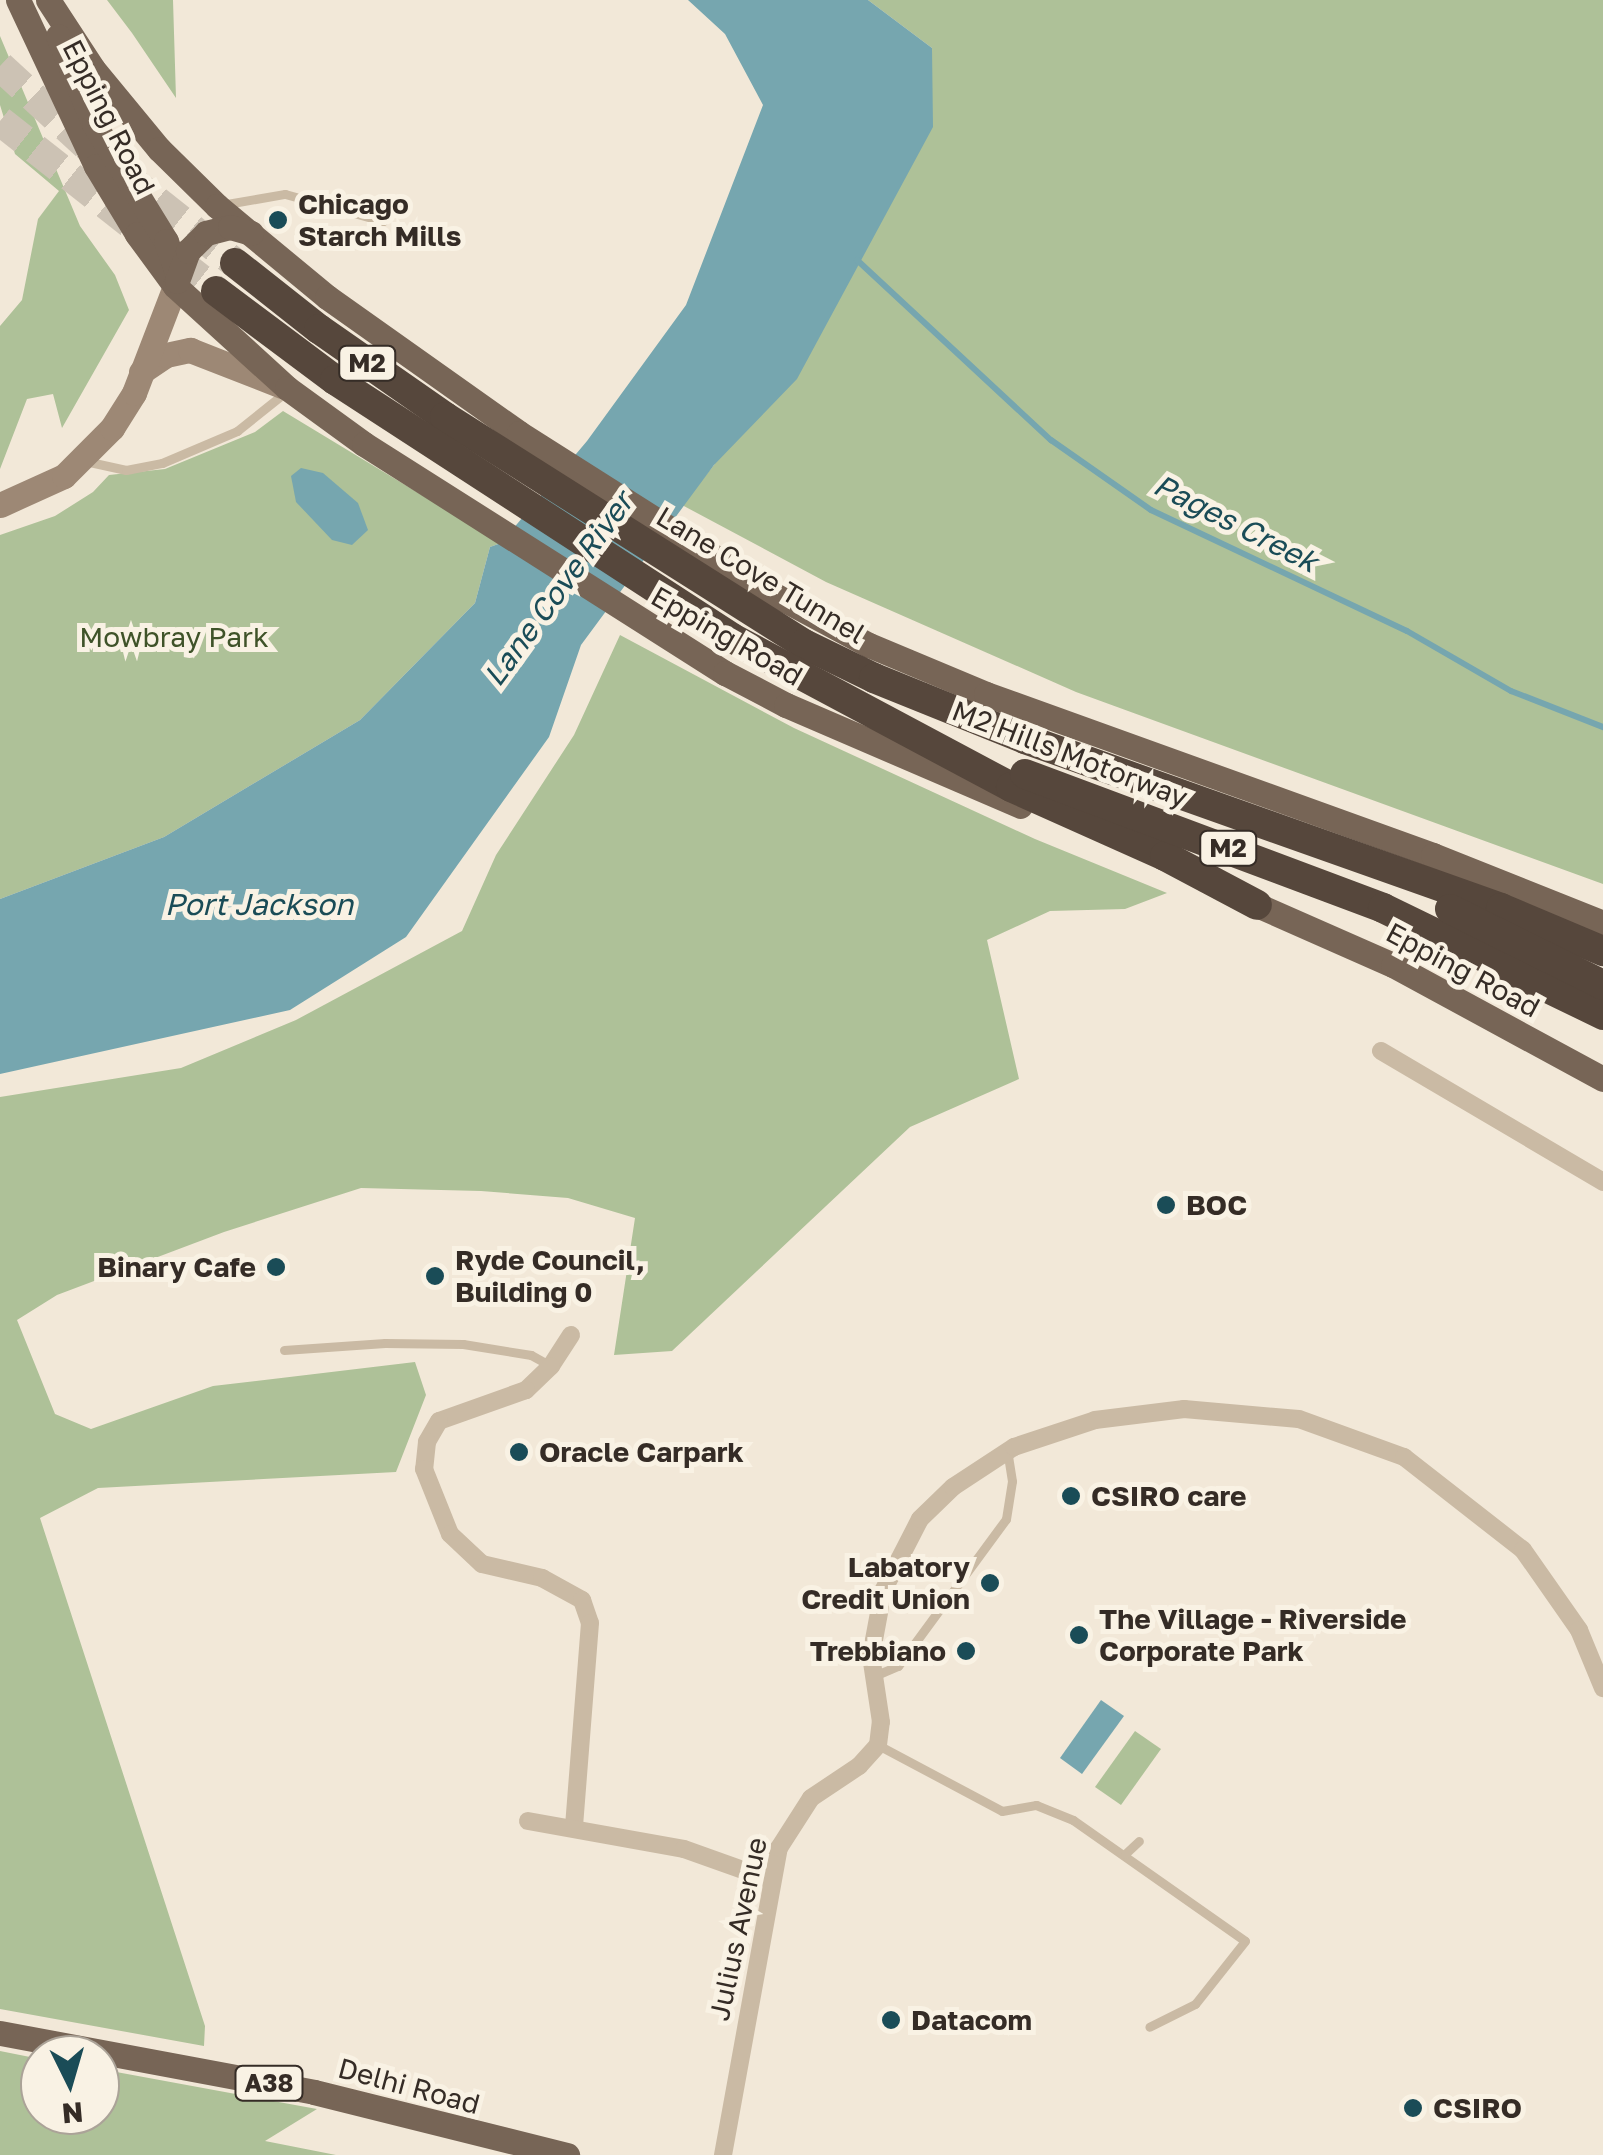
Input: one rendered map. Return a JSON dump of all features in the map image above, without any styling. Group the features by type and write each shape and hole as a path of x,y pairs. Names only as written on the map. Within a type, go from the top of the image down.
{"highway":[{"name":"Lane Cove Tunnel","path":"235,263 318,328 512,444 697,562 804,644 874,678 1010,734 1307,842"},
{"name":"M2","path":"216,290 335,380 670,598 844,699 1011,787 1164,856 1257,905"},
{"name":"M2 Hills Motorway","path":"844,699 1024,774 1384,908 1603,1016"},
{"name":"M2","path":"1307,842 1501,908 1603,951"},
{"name":"M2","path":"1307,842 1603,984"}],"main road":[{"name":"Epping Road","path":"18,0 96,166 136,234 177,281 288,389 667,639 786,705 1393,965 1603,1079"},
{"name":"Epping Road","path":"46,0 124,110 217,206 512,444"},
{"path":"46,0 94,124 166,240 177,281"},
{"path":"0,504 45,486 84,460 125,410 188,251 206,233 230,226 251,233"},
{"path":"141,372 166,355 190,350 288,389"},
{"path":"697,562 938,674 1484,874 1603,923"},
{"name":"Delhi Road","path":"0,2033 314,2092 567,2155"}],"street":[{"path":"1380,1051 1603,1182"},
{"path":"571,1335 551,1366 526,1390 439,1421 427,1442 424,1468 450,1534 482,1564 542,1578 582,1600 590,1622 589,1654 574,1828"},
{"path":"878,1745 881,1722 871,1656 883,1591 920,1519 952,1487 1007,1451 1094,1420 1184,1408 1299,1419 1404,1457 1524,1550 1579,1630 1603,1688"},
{"name":"Julius Avenue","path":"722,2155 779,1848 801,1809 869,1759 878,1745"},
{"path":"528,1821 684,1849 771,1880"}],"lane":[{"path":"217,206 285,194 383,220"},
{"path":"84,460 126,470 162,464 237,431 288,389"},
{"path":"284,1350 385,1343 463,1344 532,1354 551,1366"},
{"path":"874,1676 898,1666 1006,1519 1012,1481 1007,1451"},
{"path":"878,1745 1002,1811 1036,1805 1073,1820 1244,1941 1195,2004 1149,2027"},
{"path":"1125,1854 1138,1841"}],"green space":[{"path":"107,0 173,0 176,98 132,33"},
{"path":"868,0 1603,0 1603,884 1076,692 826,582 682,505 714,465 932,48"},
{"path":"0,36 80,226 115,275 129,310 62,428 53,394 27,399 0,469 0,326 22,300 38,219 59,191 15,154 0,105"},
{"name":"Mowbray Park","path":"283,411 501,543 490,547 475,603 360,720 164,837 0,899 0,535 55,516 93,492 109,475 165,469 255,432"},
{"path":"620,635 794,728 1035,839 1167,893 1125,909 1050,911 987,940 1019,1079 910,1127 672,1351 614,1355 635,1218 568,1198 481,1191 361,1188 224,1232 57,1295 17,1320 55,1414 91,1429 213,1386 415,1362 426,1395 396,1472 98,1488 40,1518 205,2026 204,2046 0,2009 0,1097 181,1068 296,1020 462,931 496,855 574,735"},
{"path":"1135,1731 1161,1749 1121,1805 1095,1787"},
{"path":"0,2051 20,2055 20,2135 120,2135 120,2073 317,2109 265,2141 336,2155 0,2155"}],"water":[{"name":"Port Jackson","path":"688,0 868,0 932,48 933,127 797,379 714,465 581,645 549,737 406,937 290,1010 0,1074 0,899 164,837 360,720 475,603 490,547 501,543 587,441 686,305 763,105 725,34"},
{"path":"301,468 323,473 358,503 368,530 352,545 332,540 296,502 291,476"},
{"path":"1101,1700 1124,1716 1082,1774 1060,1758"}],"waterway":[{"name":"Pages Creek","path":"857,260 1051,440 1151,510 1407,631 1511,691 1603,727"}],"tunnel":[{"path":"0,66 86,145 235,263"},
{"path":"0,121 216,291"}],"place":[{"name":"Chicago Starch Mills","path":"278,220"},
{"name":"BOC","path":"1166,1205"},
{"name":"Binary Cafe","path":"276,1267"},
{"name":"Ryde Council, Building 0","path":"435,1276"},
{"name":"Oracle Carpark","path":"519,1452"},
{"name":"CSIRO care","path":"1071,1496"},
{"name":"Labatory Credit Union","path":"990,1583"},
{"name":"The Village - Riverside Corporate Park","path":"1079,1635"},
{"name":"Trebbiano","path":"966,1651"},
{"name":"Datacom","path":"891,2020"},
{"name":"CSIRO","path":"1413,2108"}],"water label":[{"name":"Lane Cove River","path":"558,589"}]}
